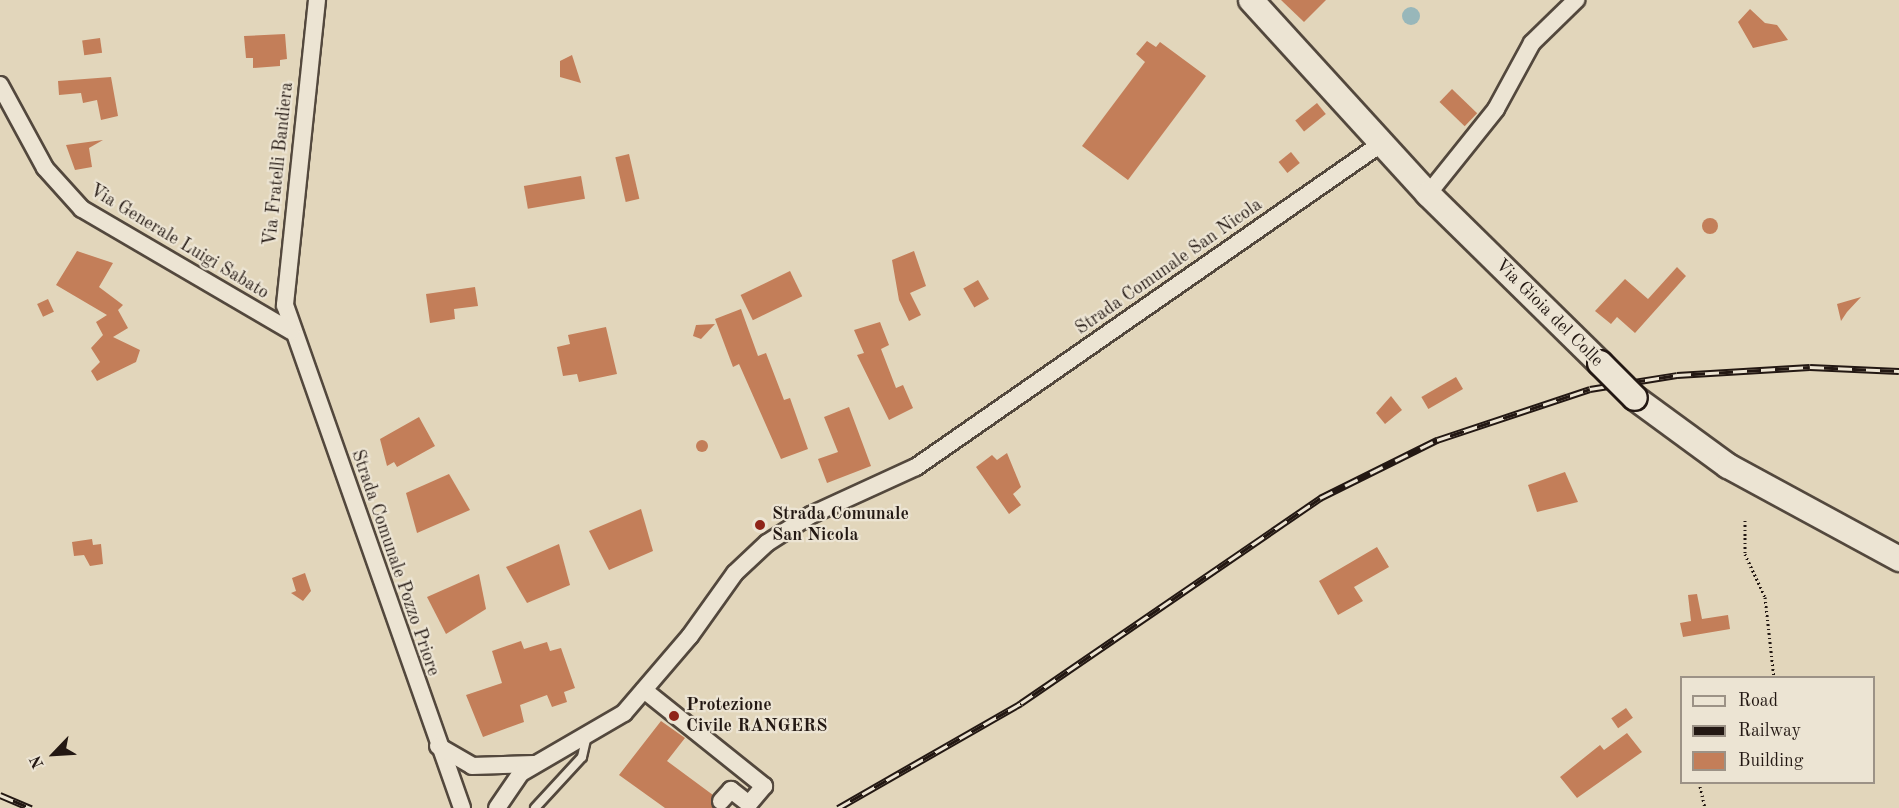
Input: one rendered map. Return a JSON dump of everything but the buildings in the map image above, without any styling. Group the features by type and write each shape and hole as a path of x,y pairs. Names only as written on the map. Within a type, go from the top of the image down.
{"main road":[{"name":"Via Gioia del Colle","path":"1251,0 1428,194 1635,398 1720,462 1899,559"}],"street":[{"name":"Via Fratelli Bandiera","path":"291,331 285,305 317,0"},
{"path":"1428,194 1496,109 1532,43 1576,0"},
{"name":"Via Generale Luigi Sabato","path":"0,85 45,168 82,209 291,331"},
{"name":"Strada Comunale San Nicola","path":"535,764 586,739 624,713 735,573 767,543 811,515 916,467 1382,143"},
{"name":"Strada Comunale Pozzo Priore","path":"291,331 462,808"},
{"path":"644,690 764,786 749,804 731,790 721,801"},
{"path":"438,746 472,766 535,764"},
{"path":"496,808 510,783 535,764"}],"lane":[{"path":"535,808 582,758 586,739"}],"path":[{"path":"1745,520 1745,554 1765,597 1774,676"},
{"path":"1699,784 1705,808"}],"water":[{"path":"1411,7 1419,12 1420,16 1415,24 1411,25 1403,20 1402,16 1407,8"}],"railway":[{"path":"838,808 1021,703 1320,498 1437,440 1590,389 1677,375 1810,367 1899,371"},
{"path":"0,795 31,808"}],"place":[{"name":"Strada Comunale San Nicola","path":"760,525"},
{"name":"Protezione Civile RANGERS","path":"674,716"}]}
